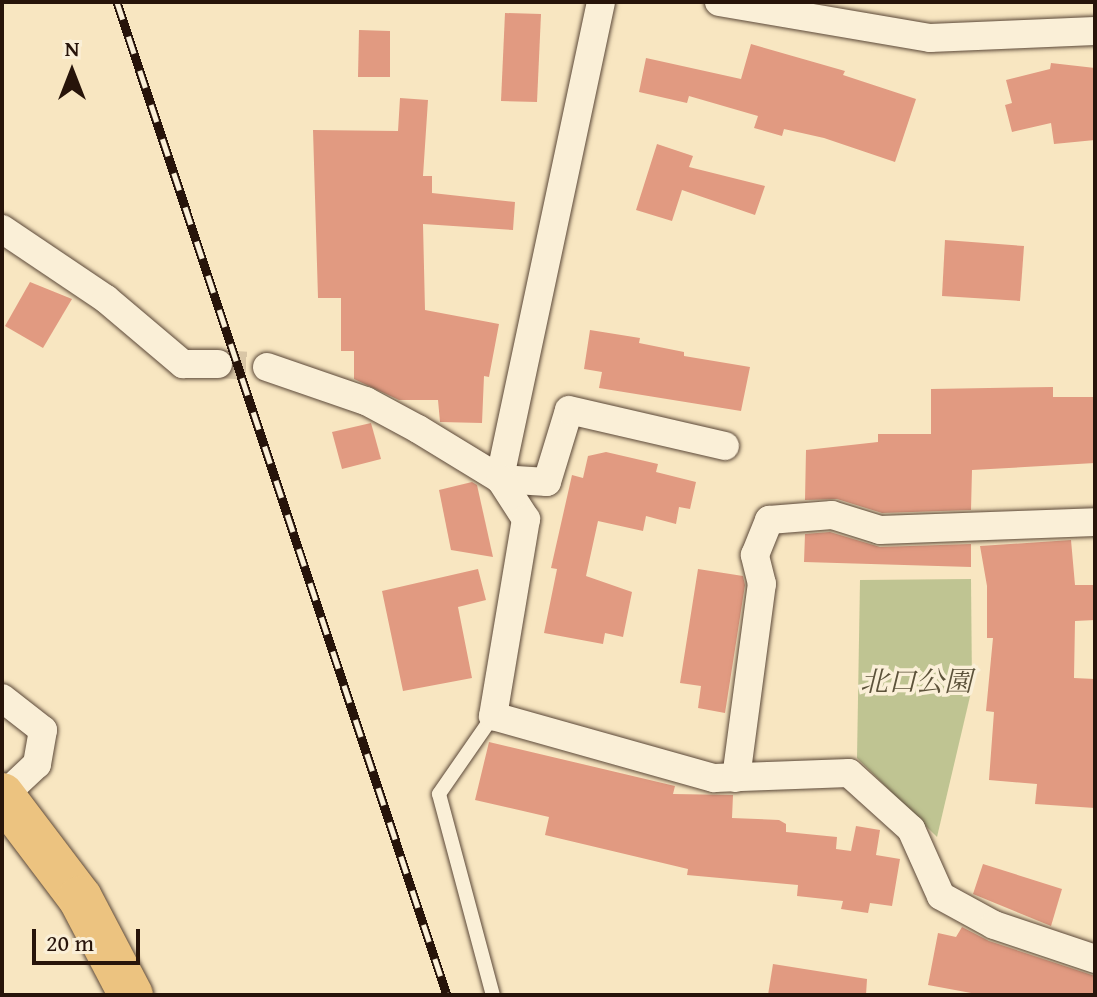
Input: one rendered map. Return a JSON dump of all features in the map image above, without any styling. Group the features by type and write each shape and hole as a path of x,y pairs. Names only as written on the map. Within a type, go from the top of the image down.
{"main road":[{"path":"2,796 80,898 131,995"}],"street":[{"path":"601,2 500,479 526,519 493,716 714,778 849,773 911,829 941,896 994,925 1095,959"},
{"path":"719,2 930,38 1095,31"},
{"path":"2,229 106,299 183,364 218,364"},
{"path":"267,367 366,401 500,479 547,482 569,410 725,446"},
{"path":"736,778 762,584 755,555 769,520 832,515 880,530 1095,522"},
{"path":"2,698 43,730 37,764 2,796"}],"lane":[{"path":"493,716 439,794 493,995"}],"green space":[{"name":"北口公園","path":"971,579 972,688 937,837 857,758 860,580"}],"building":[{"path":"505,13 541,14 537,102 501,101"},
{"path":"359,30 390,31 390,77 358,77"},
{"path":"751,44 845,71 843,75 916,99 895,162 824,138 784,129 782,136 754,128 758,116 689,96 687,103 639,92 646,58 741,79"},
{"path":"1051,63 1095,68 1095,140 1054,144 1051,123 1012,132 1005,105 1012,103 1006,80 1050,69"},
{"path":"400,98 428,100 423,176 432,176 432,193 515,202 513,230 423,224 425,310 499,324 489,377 484,376 482,423 440,422 438,400 399,400 354,379 354,351 341,351 341,298 318,298 313,130 398,131"},
{"path":"657,144 693,156 689,167 765,186 755,215 682,190 672,221 636,210"},
{"path":"945,240 1024,246 1020,301 942,296"},
{"path":"30,282 72,299 43,348 5,326"},
{"path":"590,330 640,338 639,343 684,352 684,356 750,367 741,411 599,388 602,372 584,369"},
{"path":"1053,387 1053,397 1095,397 1095,463 972,470 971,510 882,513 837,499 805,500 806,450 878,442 878,434 931,434 931,389"},
{"path":"371,423 381,459 342,469 332,432"},
{"path":"606,452 658,464 656,472 696,482 690,509 679,507 676,524 646,516 643,531 598,521 586,576 632,592 623,637 605,633 603,644 544,633 557,569 551,568 572,475 583,478 588,456"},
{"path":"472,482 477,485 493,557 451,550 439,490"},
{"path":"830,532 880,547 971,544 971,567 804,562 805,534"},
{"path":"1071,540 1075,585 1095,585 1095,620 1075,621 1074,678 1095,679 1095,808 1035,804 1037,784 989,780 994,712 986,711 993,638 987,638 987,586 980,546"},
{"path":"478,569 486,600 458,607 472,678 403,691 382,591"},
{"path":"698,569 743,576 745,585 725,713 698,708 701,686 680,683"},
{"path":"489,742 675,786 673,794 733,795 732,818 779,820 786,824 786,832 837,837 836,849 851,851 856,826 880,830 876,855 900,859 892,906 870,903 868,913 841,909 843,901 797,896 798,885 687,875 688,869 545,835 549,817 475,800"},
{"path":"983,864 1062,889 1051,926 973,894"},
{"path":"962,927 989,941 1095,976 1095,995 982,995 928,985 938,933 956,937"},
{"path":"773,964 867,979 866,995 768,995"}],"tunnel":[{"path":"218,364 267,367"}],"railway":[{"path":"117,2 447,995"}]}
